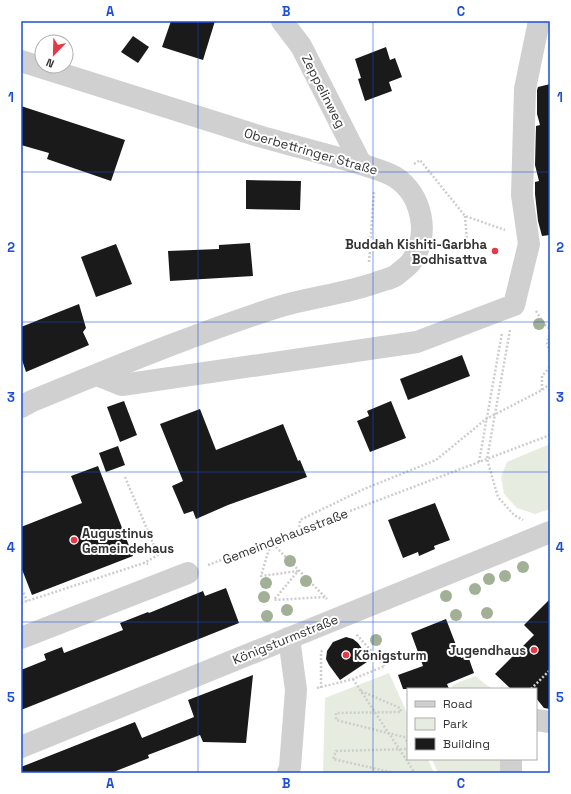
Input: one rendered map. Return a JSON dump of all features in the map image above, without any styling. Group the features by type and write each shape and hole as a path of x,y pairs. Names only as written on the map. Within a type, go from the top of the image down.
{"street":[{"name":"Zeppelinweg","path":"282,21 301,46 368,166"},
{"path":"97,375 122,385 417,342 510,307 530,244 522,195 525,88 539,21"},
{"name":"Oberbettringer Straße","path":"21,61 262,137 368,166 394,177 409,189 418,204 422,223 421,241 411,262 394,277 367,286 280,307 203,332 32,401 21,407"},
{"name":"Königsturmstraße","path":"21,747 550,532"},
{"path":"21,638 188,573"},
{"path":"288,638 296,690 290,767 288,773"},
{"path":"537,720 550,722"},
{"path":"511,760 511,773"}],"path":[{"path":"420,160 465,216 509,232"},
{"path":"367,286 368,166"},
{"path":"465,216 467,240"},
{"path":"510,307 487,459 498,497 514,514 524,520 518,545"},
{"path":"478,462 510,307"},
{"path":"550,335 547,342 550,355"},
{"path":"542,390 542,376 550,368"},
{"path":"299,531 300,520 364,489 436,460 486,419 542,390 550,384"},
{"name":"Gemeindehausstraße","path":"188,573 550,435"},
{"path":"21,603 144,563 158,555 125,477"},
{"path":"325,597 274,600 298,571 261,576 271,542 325,597 340,617 384,666 353,679 321,688 321,652 325,647"},
{"path":"144,563 151,565"},
{"path":"21,590 23,591 27,601"},
{"path":"532,688 550,670"},
{"path":"353,679 415,773"},
{"path":"361,691 400,708 401,712 336,713 336,720 404,737 407,742"},
{"path":"395,773 333,759 336,751 407,748"}],"green space":[{"path":"550,444 550,509 535,514 517,508 504,494 501,477 507,462"},
{"path":"389,673 407,713 407,760 428,760 434,773 323,773 325,698"},
{"path":"475,676 491,688 453,688 452,685"},
{"path":"432,760 501,760 502,773 438,773"}],"building":[{"path":"171,21 215,21 203,60 162,47"},
{"path":"133,36 149,47 138,63 121,52"},
{"path":"386,47 390,60 395,58 402,77 389,82 392,91 365,101 358,79 361,78 355,59"},
{"path":"550,84 550,235 542,236 538,221 535,194 535,182 539,181 535,165 536,126 540,125 537,114 537,90 538,87"},
{"path":"21,106 125,140 111,181 47,159 49,153 21,145"},
{"path":"246,180 301,181 300,210 246,209"},
{"path":"250,243 253,276 170,281 168,251 219,249 219,245"},
{"path":"116,244 132,284 96,297 81,257"},
{"path":"79,304 86,328 83,332 89,345 26,372 21,357 21,327"},
{"path":"462,355 470,376 408,400 400,379"},
{"path":"124,401 137,435 120,442 107,407"},
{"path":"391,401 406,438 370,452 357,421 369,416 367,411"},
{"path":"200,409 216,450 283,424 298,461 300,460 307,477 228,505 196,519 193,511 184,514 172,486 183,481 160,424"},
{"path":"118,446 125,465 106,472 99,453"},
{"name":"Augustinus Gemeindehaus","path":"98,466 133,556 32,595 21,567 21,527 82,503 71,476"},
{"path":"435,503 450,540 434,546 435,549 419,556 418,552 403,558 388,520"},
{"path":"226,588 239,623 21,710 21,670 46,660 44,654 62,647 64,653 123,630 120,623 203,591 205,596"},
{"name":"Jugendhaus","path":"550,599 550,709 544,708 537,699 537,688 510,688 495,674 534,635 524,625"},
{"path":"446,619 461,658 468,656 474,673 447,684 449,688 403,689 398,675 423,666 411,633"},
{"name":"Königsturm","path":"346,637 353,639 358,643 370,660 340,680 326,659 327,651 333,642"},
{"path":"253,675 246,743 203,742 200,735 148,755 149,758 111,773 21,773 21,767 135,722 142,738 194,717 188,700"}],"place":[{"name":"Buddah Kishiti-Garbha Bodhisattva","path":"495,251"},
{"name":"Augustinus Gemeindehaus","path":"74,540"},
{"name":"Jugendhaus","path":"534,650"},
{"name":"Königsturm","path":"346,655"}]}
